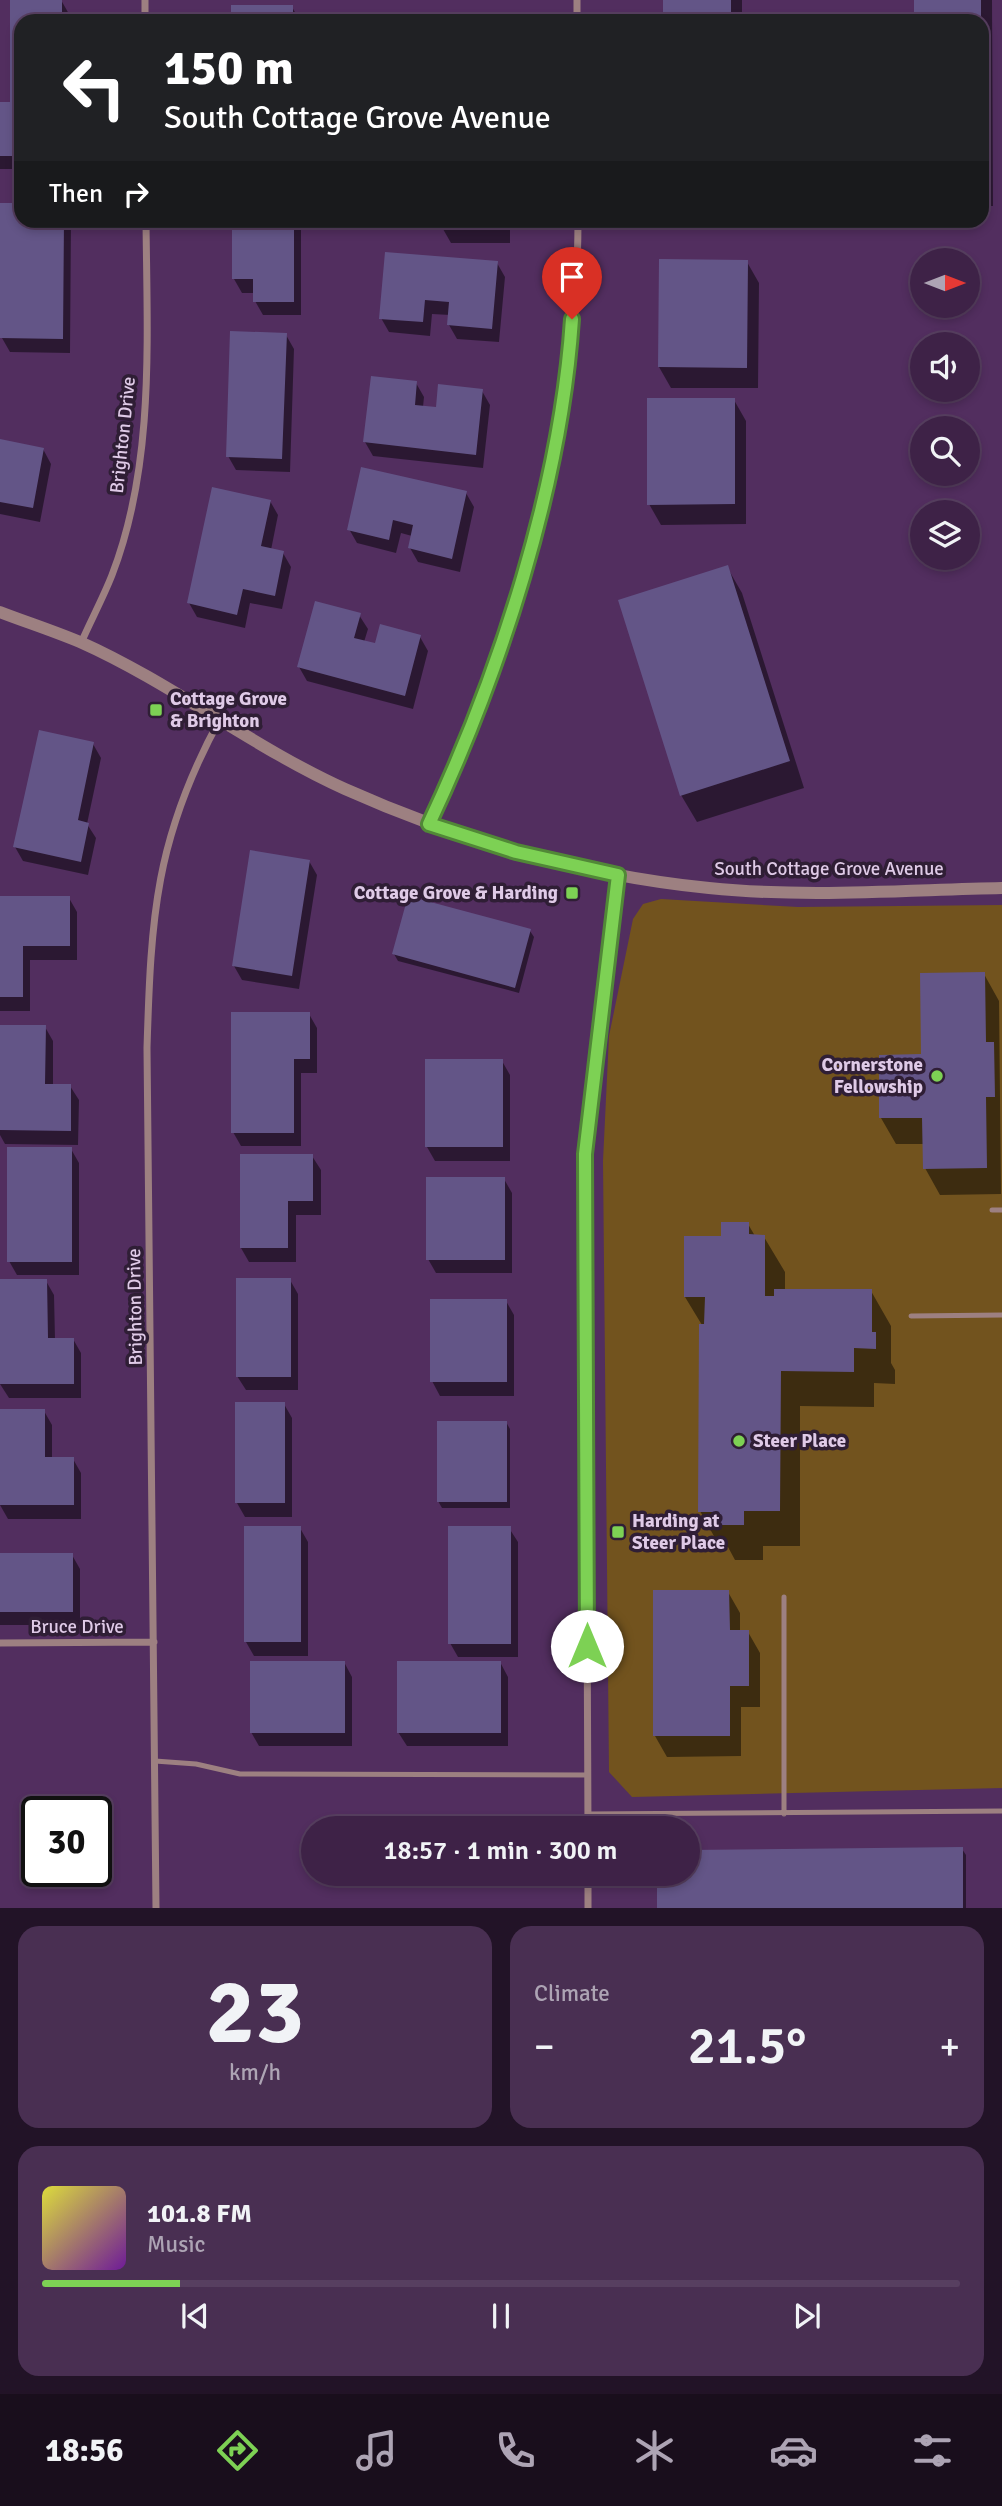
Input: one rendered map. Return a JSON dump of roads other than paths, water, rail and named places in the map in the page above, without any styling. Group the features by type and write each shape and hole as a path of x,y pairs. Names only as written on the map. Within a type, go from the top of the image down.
{"street":[{"name":"Brighton Drive","path":"81,643 112,575 135,487 147,346 146,228"},
{"path":"429,824 455,768 534,542 554,451 570,344 577,228"},
{"name":"South Cottage Grove Avenue","path":"0,612 81,643 344,789 429,824 516,852 618,875 710,888 824,892 1002,888"},
{"name":"Brighton Drive","path":"156,1908 148,1048 150,938 158,881 174,819 194,765 220,719"},
{"path":"588,1814 585,1154 618,875"},
{"name":"Bruce Drive","path":"0,1643 154,1642"},
{"path":"588,1886 589,1908"}],"lane":[{"path":"992,1210 1002,1210"},
{"path":"911,1316 1002,1315"},
{"path":"784,1597 784,1814"},
{"path":"155,1761 196,1764 240,1774 588,1775"},
{"path":"588,1814 1002,1811"}],"place":[{"name":"Cottage Grove & Brighton","path":"156,710"},
{"name":"Cottage Grove & Harding","path":"572,893"},
{"name":"Cornerstone Fellowship","path":"937,1076"},
{"name":"Steer Place","path":"739,1441"},
{"name":"Harding at Steer Place","path":"618,1532"}]}
